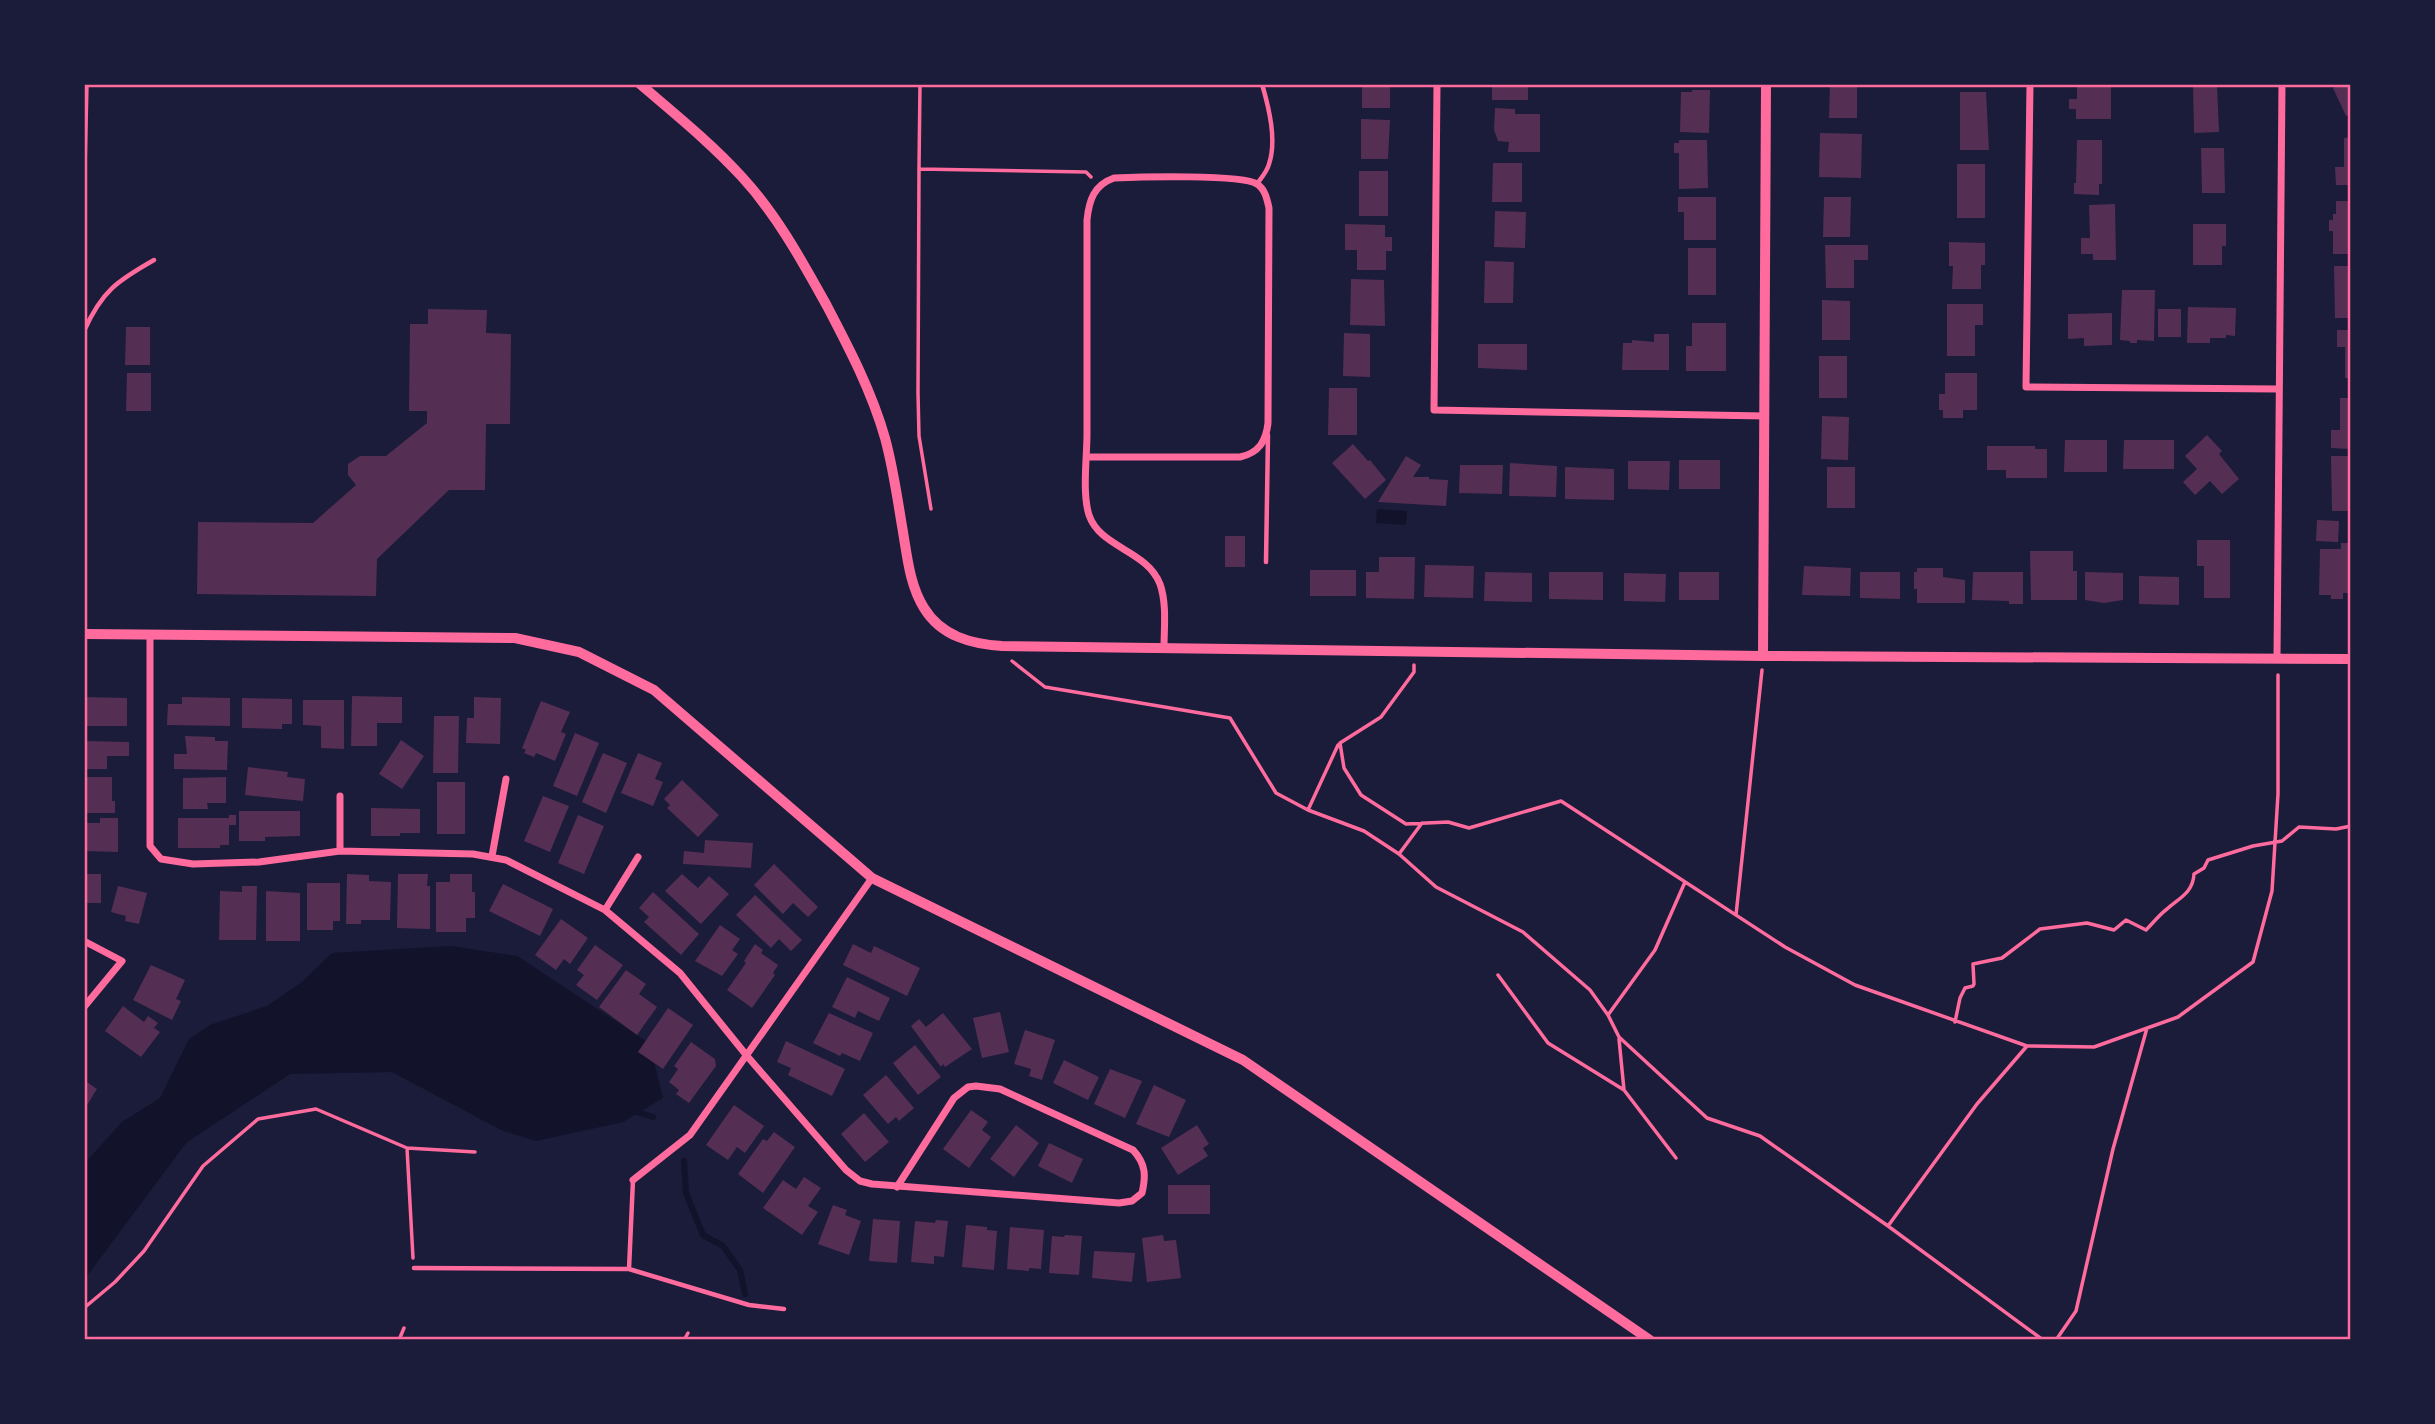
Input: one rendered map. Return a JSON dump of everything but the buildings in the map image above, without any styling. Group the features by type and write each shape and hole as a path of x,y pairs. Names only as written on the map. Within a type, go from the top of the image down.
{"street":[{"path":"640,84 696,132 744,179 789,241 835,321 874,407 891,463 907,558 918,597 927,614 945,630 964,640 991,645 1414,652 2351,659"},
{"path":"1437,84 1434,410 1765,416"},
{"path":"1763,656 1766,84"},
{"path":"2029,84 2026,387 2278,389"},
{"path":"2277,658 2282,84"},
{"path":"1087,457 1240,457 1254,453 1264,442 1268,424 1269,208 1263,189 1256,184 1233,178 1114,178 1100,185 1091,199 1087,220 1087,457 1087,508 1092,522 1105,536 1143,561 1160,585 1164,605 1164,648"},
{"path":"84,634 514,638 579,652 654,690 872,878 1243,1060 1650,1340"},
{"path":"150,634 150,846 161,859 174,863 230,865 340,851 492,856 506,860 605,910 680,973 747,1056 860,1181 897,1186 1119,1203 1132,1201 1142,1194 1145,1171 1141,1159 1133,1150 1000,1089 968,1087 954,1098 897,1186"},
{"path":"492,856 506,779"},
{"path":"340,796 340,851"},
{"path":"605,910 638,857"},
{"path":"633,1180 691,1135 872,878"},
{"path":"84,941 122,961 84,1007"}],"lane":[{"path":"1256,184 1269,164 1271,153 1270,121 1262,84"},
{"path":"84,331 95,307 120,279 154,260"},
{"path":"1266,562 1268,424"},
{"path":"629,1269 633,1180"},
{"path":"414,1268 629,1269 749,1305 784,1309"}],"path":[{"path":"84,211 87,84"},
{"path":"920,84 919,436 931,509"},
{"path":"919,169 1086,172 1100,185"},
{"path":"991,645 1045,687 1230,718 1276,793 1308,810 1364,831 1399,854 1436,887 1523,932 1590,990 1608,1015 1619,1037 1707,1118 1760,1136 2043,1340"},
{"path":"1308,810 1340,743 1381,717 1414,672 1414,652"},
{"path":"1736,915 1763,656"},
{"path":"1340,743 1344,768 1361,795 1406,824 1448,822 1469,828 1561,801 1785,947 1855,985 2026,1046 2094,1047 2178,1017 2253,962 2272,891 2278,781 2277,658"},
{"path":"1399,854 1422,823"},
{"path":"1955,1021 1962,993 1965,988 1974,984 1973,964 2002,958 2040,929 2087,923 2114,930 2126,920 2147,930 2166,909 2188,893 2194,883 2194,874 2204,868 2208,860 2253,846 2282,841 2300,827 2336,829 2351,826"},
{"path":"1608,1015 1655,950 1685,882"},
{"path":"1498,975 1548,1043 1624,1090 1676,1158"},
{"path":"2056,1340 2076,1311 2113,1149 2147,1028"},
{"path":"1619,1037 1624,1090"},
{"path":"1888,1226 1977,1104 2026,1046"},
{"path":"84,1308 115,1282 144,1251 204,1167 258,1119 316,1109 407,1148 475,1152"},
{"path":"407,1148 414,1268"},
{"path":"398,1340 404,1328"},
{"path":"684,1340 688,1333"}],"shaded area":[{"path":"1377,509 1407,511 1406,525 1376,523"},
{"path":"451,946 517,956 649,1043 663,1098 623,1122 536,1141 503,1131 392,1072 290,1074 186,1143 84,1280 84,1164 122,1122 160,1098 189,1039 210,1025 267,1006 302,982 332,953"}],"waterway":[{"path":"633,1111 653,1117"},
{"path":"684,1161 686,1193 703,1235 723,1246 740,1270 745,1294"}]}
